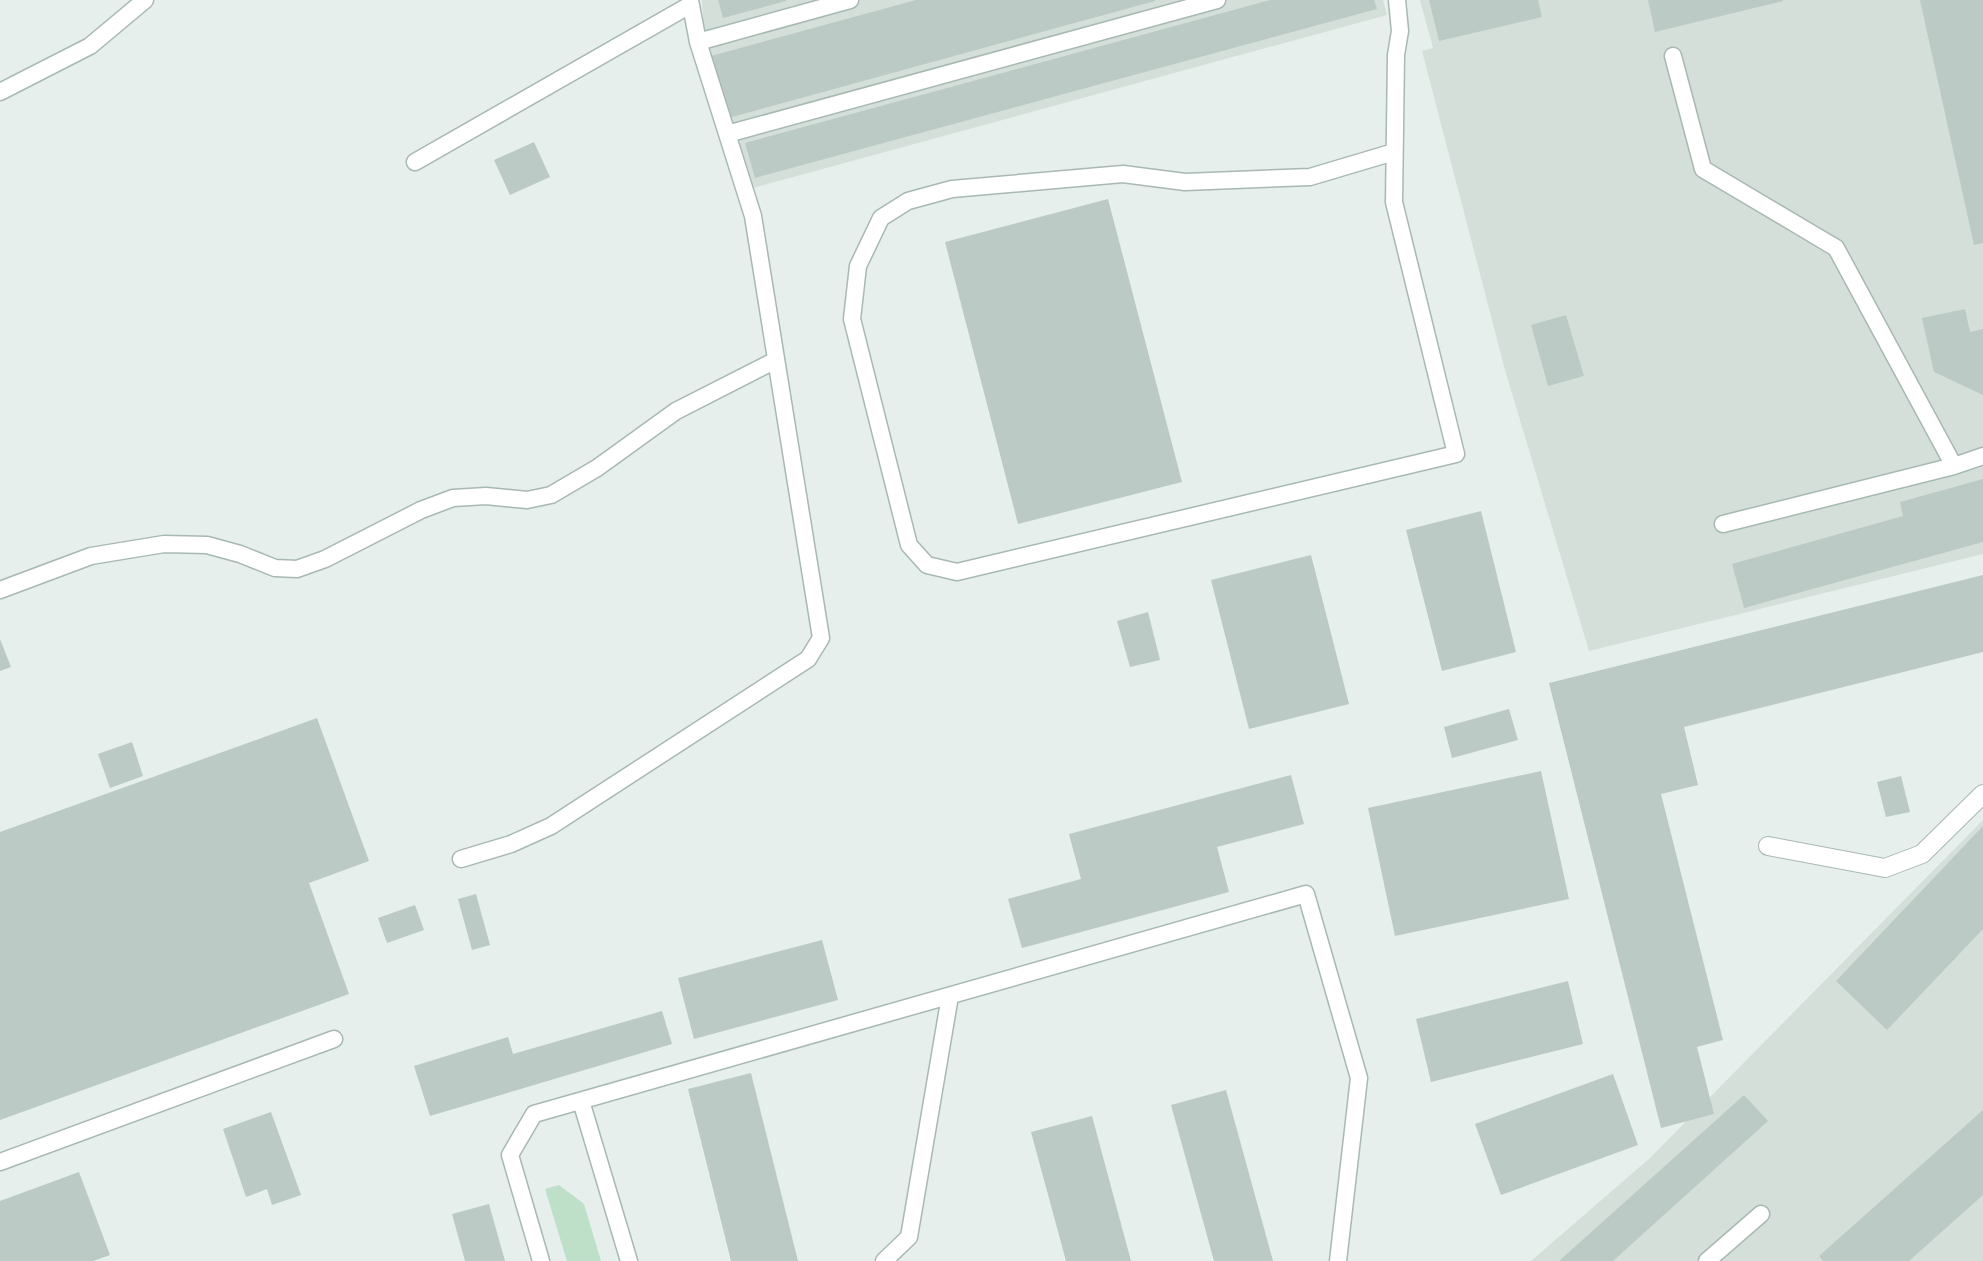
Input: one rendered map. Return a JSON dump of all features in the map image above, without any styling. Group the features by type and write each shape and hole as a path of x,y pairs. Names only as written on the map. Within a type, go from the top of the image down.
{"street":[{"path":"1768,846 1885,868 1922,854 1983,794"}],"lane":[{"path":"0,92 90,46 145,0"},
{"path":"698,42 850,0"},
{"path":"727,134 1217,0"},
{"path":"1394,152 1310,177 1185,182 1123,174 952,189 908,201 881,218 858,266 852,319 909,544 927,565 957,572 1456,454 1394,202 1396,56 1400,31 1397,0"},
{"path":"415,162 690,3 698,42 753,216 821,638 808,659 551,826 511,844 460,859"},
{"path":"1673,56 1703,169 1836,248 1954,466"},
{"path":"0,590 91,556 164,544 207,545 240,554 275,568 297,568 325,559 421,510 453,498 486,496 527,500 551,495 597,468 676,411 776,360"},
{"path":"1723,524 1954,466 1983,456"},
{"path":"541,1261 510,1155 534,1114 1306,894 1359,1078 1338,1261"},
{"path":"884,1261 909,1237 950,996"},
{"path":"0,1162 334,1039"},
{"path":"581,1101 629,1261"},
{"path":"1707,1261 1761,1214"}],"shaded area":[{"path":"702,0 1383,0 1387,15 749,189 705,53"},
{"path":"1420,0 1983,0 1983,554 1589,651 1505,370 1422,51 1433,48"},
{"path":"1983,820 1983,1261 1531,1261 1650,1158"}],"green space":[{"path":"559,1185 584,1204 601,1261 567,1261 545,1189"}],"building":[{"path":"718,0 786,0 786,1 723,18"},
{"path":"916,0 1155,1 728,118 711,56"},
{"path":"1270,0 1374,0 1377,9 755,178 745,143"},
{"path":"1429,0 1538,0 1542,17 1439,41"},
{"path":"1648,0 1783,0 1783,1 1655,32"},
{"path":"1920,0 1983,0 1983,243 1974,245"},
{"path":"534,142 550,177 510,195 494,160"},
{"path":"1108,199 1182,482 1018,524 945,242"},
{"path":"1965,309 1970,332 1983,329 1983,395 1934,372 1922,318"},
{"path":"1566,315 1584,376 1548,386 1531,325"},
{"path":"1983,479 1983,542 1744,608 1732,564 1903,516 1900,502"},
{"path":"1481,511 1516,652 1442,671 1406,530"},
{"path":"1311,555 1349,704 1249,729 1211,580"},
{"path":"1983,575 1983,652 1684,727 1698,785 1661,794 1723,1040 1697,1047 1714,1114 1661,1128 1549,683"},
{"path":"1148,612 1160,660 1130,667 1117,621"},
{"path":"0,639 11,667 0,671"},
{"path":"1509,709 1518,740 1452,758 1444,727"},
{"path":"317,718 369,861 309,883 349,994 0,1120 0,832"},
{"path":"132,742 143,776 110,788 98,754"},
{"path":"1541,771 1569,899 1395,936 1368,808"},
{"path":"1291,775 1304,824 1217,847 1229,892 1022,948 1008,899 1081,879 1069,834"},
{"path":"1901,776 1910,812 1886,817 1877,782"},
{"path":"1983,826 1983,929 1887,1030 1836,981"},
{"path":"476,894 490,945 472,950 458,899"},
{"path":"415,905 424,930 387,943 378,918"},
{"path":"822,940 838,1000 694,1039 678,978"},
{"path":"1568,981 1583,1044 1431,1082 1416,1019"},
{"path":"662,1011 672,1044 430,1116 414,1066 508,1037 513,1054"},
{"path":"751,1073 798,1261 731,1261 688,1089"},
{"path":"1613,1074 1638,1145 1501,1195 1475,1124"},
{"path":"1226,1090 1273,1261 1214,1261 1171,1105"},
{"path":"1744,1095 1768,1121 1613,1261 1559,1261"},
{"path":"1983,1110 1983,1195 1909,1261 1823,1261 1819,1256"},
{"path":"271,1112 301,1195 272,1205 267,1189 246,1197 223,1129"},
{"path":"1092,1116 1131,1261 1066,1261 1031,1132"},
{"path":"79,1172 110,1255 93,1261 0,1261 0,1201"},
{"path":"489,1204 505,1261 465,1261 452,1214"}]}
